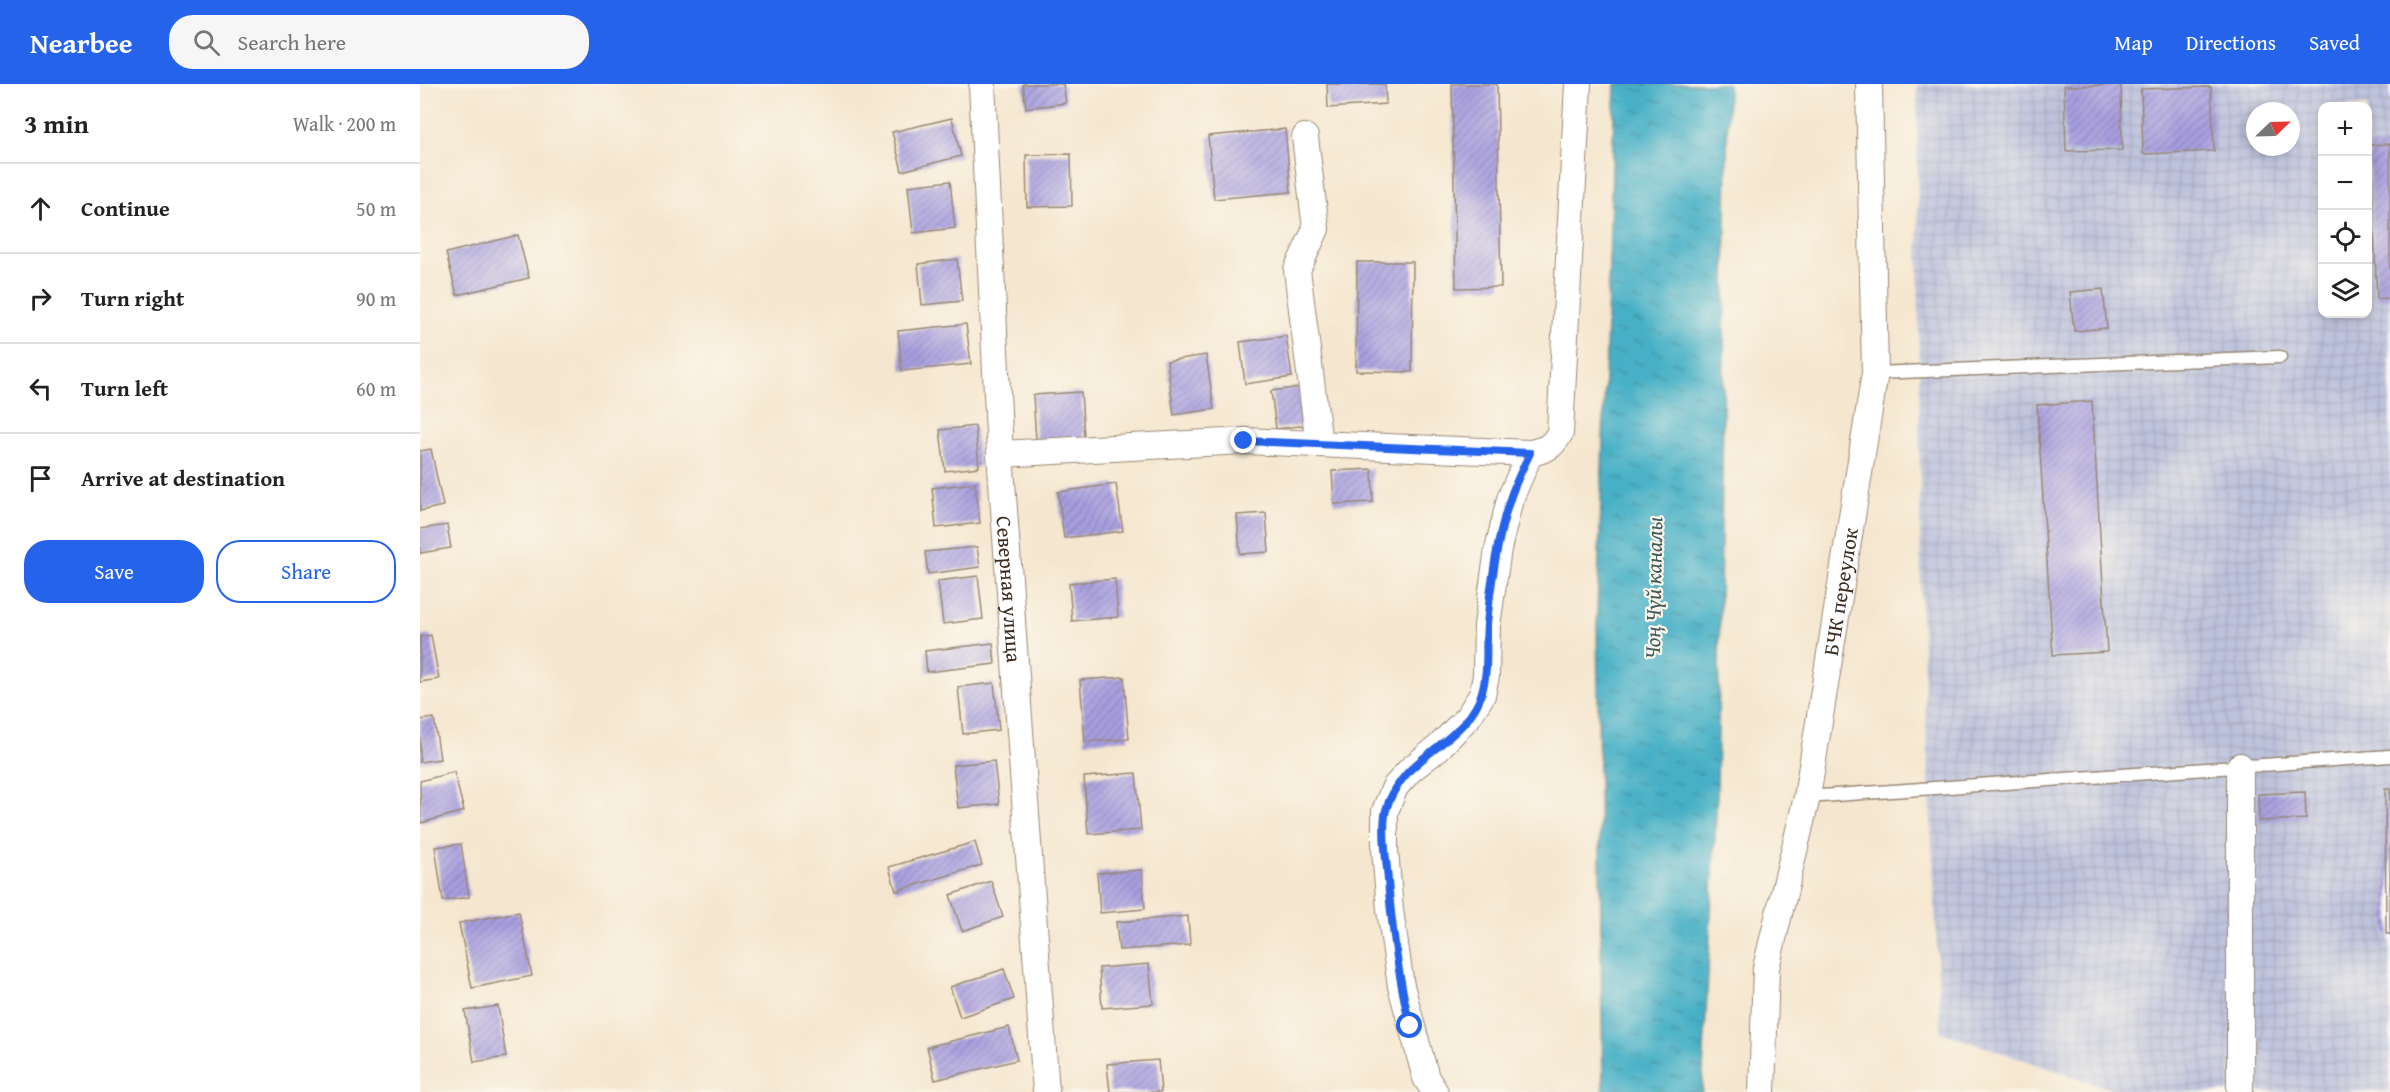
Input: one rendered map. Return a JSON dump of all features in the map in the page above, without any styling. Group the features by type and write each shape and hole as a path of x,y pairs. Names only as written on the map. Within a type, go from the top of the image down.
{"street":[{"name":"Северная улица","path":"982,84 1000,454 1046,1092"},
{"path":"1000,454 1244,441 1530,453 1546,450 1555,442 1560,433 1578,84"},
{"name":"БЧК переулок","path":"1762,1092 1766,968 1807,797 1875,374 1869,84"},
{"path":"1305,137 1316,229 1297,270 1319,444"},
{"path":"1435,1092 1426,1078 1401,986 1390,910 1385,850 1385,811 1395,787 1410,770 1439,747 1468,717 1482,695 1486,676 1486,625 1498,549 1510,499 1530,453"},
{"path":"2240,766 2240,1092"}],"lane":[{"path":"1875,374 2280,357"},
{"path":"1807,797 2390,756"}],"shaded area":[{"path":"1917,84 2390,84 2390,1092 2120,1092 1941,1032 1921,612"}],"water":[{"name":"Чоң Чүй каналы","path":"1615,84 1728,84 1717,792 1702,1092 1603,1092 1597,618"}],"building":[{"path":"1023,84 1063,84 1066,103 1026,108"},
{"path":"1327,84 1385,84 1386,104 1328,108"},
{"path":"1452,84 1497,84 1501,287 1456,288"},
{"path":"2121,85 2122,150 2066,151 2064,86"},
{"path":"2211,87 2214,151 2143,154 2141,89"},
{"path":"952,118 961,156 902,171 892,132"},
{"path":"1285,129 1291,192 1214,199 1208,136"},
{"path":"2390,144 2390,298 2377,299 2372,189 2372,145"},
{"path":"1071,154 1072,206 1027,207 1026,155"},
{"path":"950,181 955,228 913,233 908,186"},
{"path":"518,235 529,278 457,295 446,253"},
{"path":"957,259 962,301 922,305 918,264"},
{"path":"1357,262 1413,262 1412,372 1356,371"},
{"path":"2103,289 2107,328 2074,331 2070,292"},
{"path":"966,324 971,364 902,371 898,331"},
{"path":"1286,336 1292,377 1245,384 1240,342"},
{"path":"1206,355 1214,409 1174,415 1167,361"},
{"path":"1302,387 1307,425 1276,429 1271,391"},
{"path":"1081,392 1084,437 1036,440 1033,395"},
{"path":"2092,401 2107,652 2053,655 2037,405"},
{"path":"975,426 979,467 945,471 940,430"},
{"path":"431,449 443,506 420,511 420,451"},
{"path":"1372,469 1373,502 1334,504 1332,471"},
{"path":"975,483 980,523 936,528 932,488"},
{"path":"1116,484 1123,531 1064,538 1058,492"},
{"path":"1266,513 1269,552 1240,554 1237,515"},
{"path":"447,525 451,548 420,553 420,529"},
{"path":"977,547 980,567 928,574 925,552"},
{"path":"978,576 983,619 943,624 938,581"},
{"path":"1115,579 1118,617 1072,621 1069,583"},
{"path":"431,635 439,679 420,682 420,637"},
{"path":"993,643 995,664 927,672 925,651"},
{"path":"1124,677 1129,739 1085,742 1080,680"},
{"path":"994,683 999,730 963,734 958,687"},
{"path":"434,718 440,759 420,762 420,720"},
{"path":"994,761 999,804 958,808 953,765"},
{"path":"454,772 464,811 421,823 420,781"},
{"path":"1136,773 1141,830 1088,834 1084,777"},
{"path":"2385,789 2390,789 2390,934 2386,934"},
{"path":"2305,792 2306,819 2259,821 2258,794"},
{"path":"975,842 982,865 896,891 889,867"},
{"path":"461,844 469,897 443,901 435,847"},
{"path":"1142,870 1145,909 1100,913 1097,873"},
{"path":"991,881 1003,917 962,931 950,895"},
{"path":"519,912 532,976 472,988 459,923"},
{"path":"1188,916 1190,945 1119,950 1116,922"},
{"path":"1149,964 1153,1004 1102,1008 1099,968"},
{"path":"1004,969 1014,999 960,1017 950,987"},
{"path":"498,1006 506,1057 474,1062 465,1011"},
{"path":"1009,1027 1017,1060 935,1080 927,1047"},
{"path":"1158,1060 1161,1092 1110,1092 1107,1064"}],"route":[{"path":"1244,441 1530,453 1510,499 1498,549 1486,625 1486,676 1482,695 1468,717 1439,747 1410,770 1395,787 1385,811 1385,850 1390,910 1401,986 1410,1026"}]}
